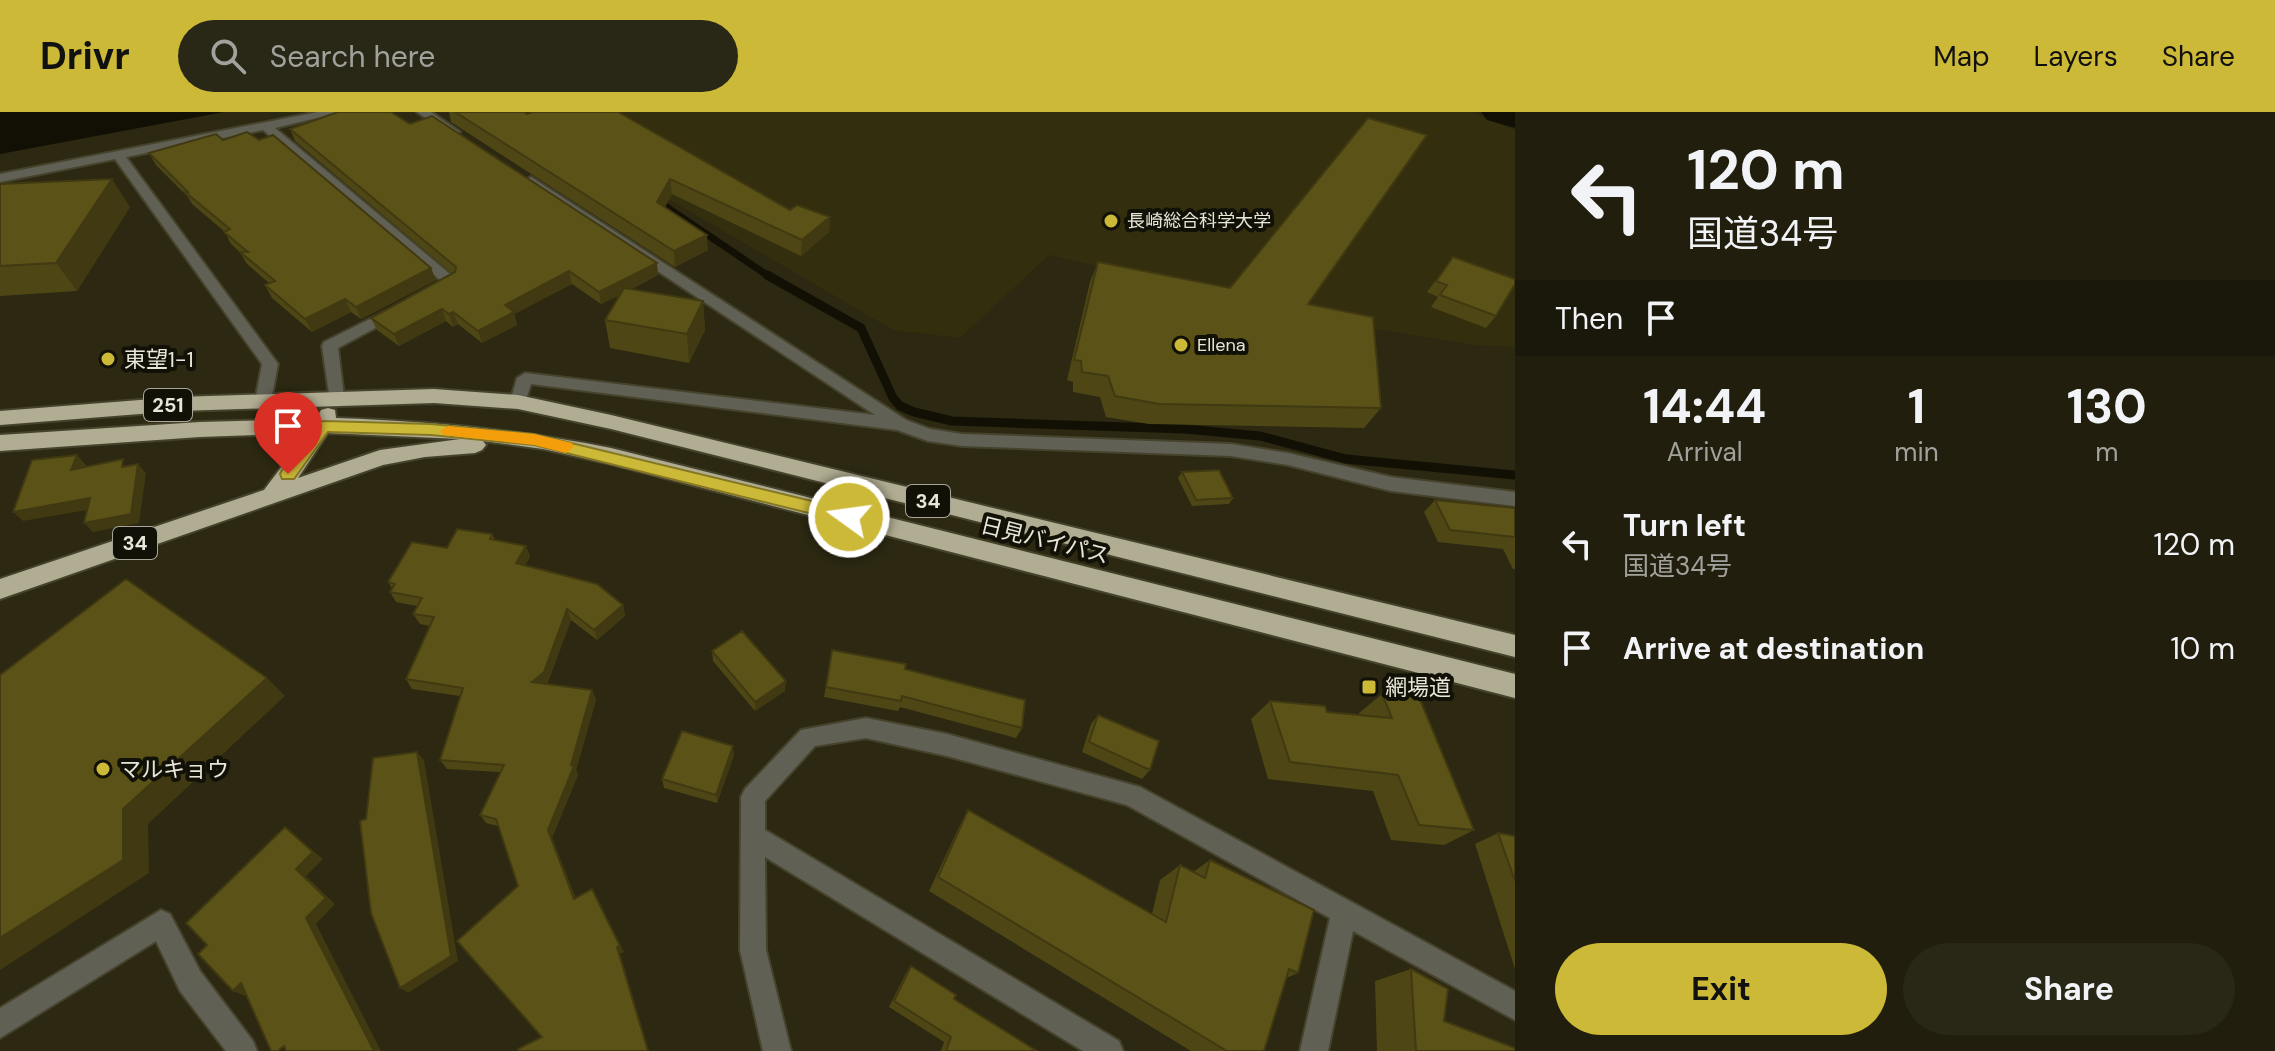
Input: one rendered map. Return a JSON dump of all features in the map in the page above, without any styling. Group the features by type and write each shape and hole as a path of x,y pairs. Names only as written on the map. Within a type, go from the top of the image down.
{"highway":[{"name":"日見バイパス","path":"336,397 434,396 518,402 611,422 1515,646"},
{"name":"251","path":"0,418 336,397"},
{"path":"269,497 324,426 336,397"},
{"name":"251","path":"0,443 168,430 324,426"},
{"name":"日見バイパス","path":"324,426 431,429 534,440 611,456 1515,686"},
{"name":"34","path":"0,589 380,458 425,449 534,440"}],"street":[{"path":"0,178 336,112"},
{"path":"423,112 468,141"},
{"path":"266,126 451,282 330,346 336,397"},
{"path":"118,155 270,364 263,401"},
{"path":"519,173 900,424 928,435 962,440 1231,450 1288,459 1391,484 1515,499"},
{"path":"518,402 525,378 900,424"},
{"path":"777,1051 753,950 753,797 809,737 866,728 947,745 1132,795 1515,1006"},
{"path":"753,836 1109,1051"},
{"path":"1314,1051 1344,913"},
{"path":"0,1024 161,923 190,981 243,1051"}],"shaded area":[{"path":"0,112 224,112 0,154"},
{"name":"長崎総合科学大学","path":"544,112 1471,112 1515,130 1515,347 1475,345 1356,326 1049,255 960,338 893,330 648,187"}],"building":[{"path":"338,112 391,112 410,124 432,116 657,263 599,292 569,271 505,305 514,312 478,331 453,312 449,314 442,309 394,334 371,318 455,272 456,267 290,129"},
{"path":"455,112 618,112 790,210 797,205 830,217 802,240 670,179 657,202 707,235 674,251"},
{"path":"1368,118 1427,135 1308,304 1373,317 1381,408 1159,404 1115,396 1108,376 1082,372 1081,361 1074,360 1098,262 1230,288"},
{"path":"247,132 259,140 273,135 431,268 356,307 345,299 305,319 265,285 275,281 240,252 248,252 224,232 230,229 185,192 188,192 149,153 216,134 223,140"},
{"path":"112,179 56,263 0,266 0,184"},
{"path":"1453,257 1515,279 1496,316 1440,295 1447,285 1436,281"},
{"path":"624,288 703,301 687,334 605,320"},
{"path":"77,455 71,470 123,459 122,467 138,464 131,514 84,523 90,498 13,512 32,460"},
{"path":"1219,470 1233,498 1196,500 1182,472"},
{"path":"1435,500 1515,508 1515,537 1450,530"},
{"path":"457,529 492,534 490,539 526,546 516,563 597,584 623,605 594,630 567,609 544,672 532,682 592,690 571,765 574,766 548,830 574,899 592,889 620,946 617,947 648,1051 519,1051 542,1037 457,941 518,886 496,819 480,815 504,765 440,760 463,688 406,679 434,617 413,614 422,598 390,592 395,584 388,582 412,542 447,548"},
{"name":"マルキョウ","path":"126,579 267,678 123,809 123,860 0,938 0,675"},
{"path":"742,631 786,681 755,702 712,651"},
{"path":"832,650 906,664 905,669 1025,700 1022,728 902,696 901,701 826,687"},
{"path":"1382,694 1419,697 1474,830 1419,825 1398,775 1290,762 1270,701 1325,706 1327,712 1392,718"},
{"path":"1098,715 1159,741 1150,770 1089,742"},
{"path":"682,731 733,746 716,795 662,779"},
{"path":"417,752 451,956 400,988 371,913 360,821 366,819 373,758"},
{"path":"968,810 1166,922 1180,865 1205,878 1210,860 1314,910 1298,973 1289,969 1264,1051 1227,1051 938,877"},
{"path":"285,827 313,852 296,869 326,898 306,918 374,1051 286,1051 284,1046 278,1051 271,1051 241,983 233,991 198,954 207,945 186,923"},
{"path":"1498,833 1515,836 1515,881"},
{"path":"911,966 956,995 954,999 1037,1051 946,1051 951,1037 894,1001"},
{"path":"1411,969 1448,989 1444,1021 1515,1048 1515,1051 1416,1051"}],"waterway":[{"path":"1500,112 1515,117"},
{"path":"653,198 767,275"},
{"path":"767,275 861,328 893,398 900,406 914,412 952,421 1185,429 1260,436 1346,459 1515,475"}],"slow traffic":[{"path":"448,431 534,440 566,447"}],"place":[{"name":"長崎総合科学大学","path":"1111,221"},
{"name":"Ellena","path":"1181,345"},
{"name":"東望1-1","path":"108,359"},
{"name":"網場道","path":"1369,687"},
{"name":"マルキョウ","path":"103,769"}],"route":[{"path":"288,474 324,426 431,429 534,440 611,456 849,517"}]}
